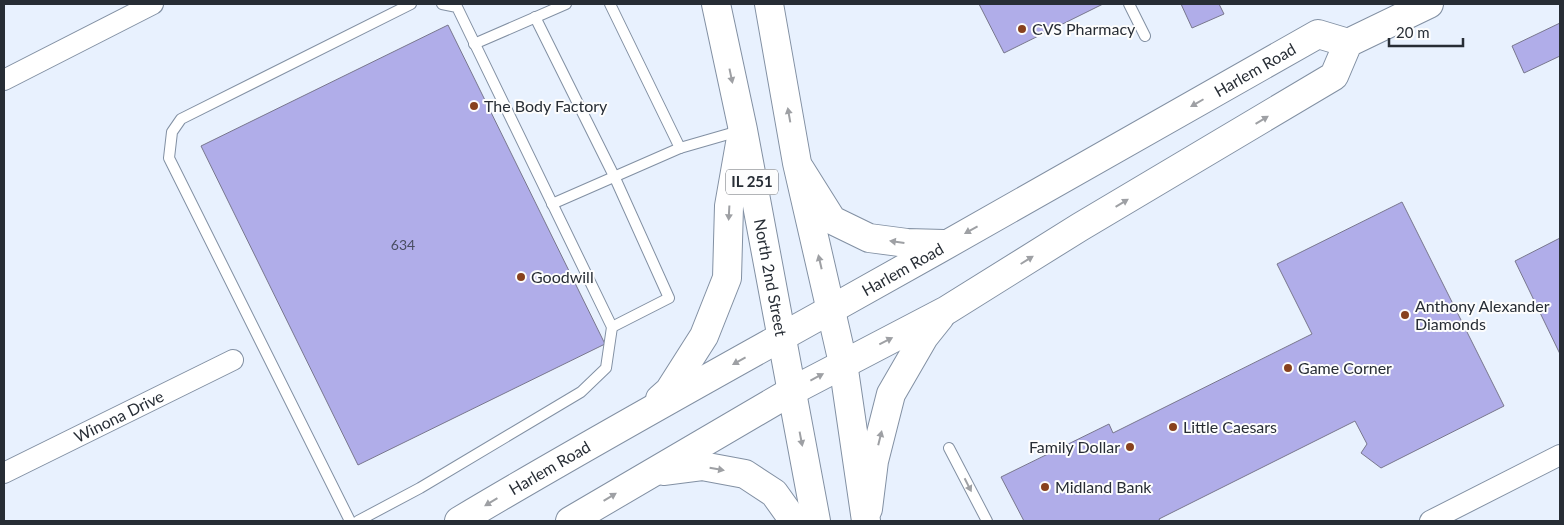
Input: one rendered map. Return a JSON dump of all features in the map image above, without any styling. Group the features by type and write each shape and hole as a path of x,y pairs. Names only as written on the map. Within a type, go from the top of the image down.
{"main road":[{"name":"North 2nd Street","path":"716,4 742,130 816,521"},
{"name":"IL 251","path":"769,4 797,163 842,364 866,521"},
{"path":"570,521 792,391 946,310 1080,227 1334,76 1348,43 1429,4"},
{"name":"Harlem Road","path":"459,521 650,410 1068,177 1318,34 1348,43"},
{"path":"650,410 669,390 704,336 727,278 729,206 742,130"},
{"path":"797,163 832,220 870,238 907,243 946,244"},
{"path":"866,521 874,461 891,394 924,337 946,310"},
{"path":"652,472 702,466 745,474 774,493 794,521"}],"street":[{"path":"4,80 153,4"},
{"name":"Winona Drive","path":"4,473 233,360"},
{"path":"1430,521 1560,455"}],"lane":[{"path":"350,521 169,158 172,132 181,119 411,4"},
{"path":"358,521 420,488 581,392 606,368 612,327 457,7 442,4"},
{"path":"474,44 566,4"},
{"path":"610,4 680,148"},
{"path":"1129,4 1145,36"},
{"path":"535,17 615,178 669,298 612,327"},
{"path":"552,204 680,148 742,130"},
{"path":"950,448 987,521"}],"building":[{"name":"CVS Pharmacy","path":"979,4 1103,4 1004,53"},
{"path":"1181,4 1219,4 1224,14 1192,28"},
{"path":"1560,23 1560,56 1524,73 1512,46"},
{"path":"448,25 605,344 358,465 201,146"},
{"path":"1402,202 1504,406 1381,468 1361,453 1367,444 1355,421 1159,519 1160,521 1024,521 1001,477 1109,424 1113,433 1312,334 1277,264"},
{"path":"1560,238 1560,354 1515,261"}],"place":[{"name":"CVS Pharmacy","path":"1022,29"},
{"name":"The Body Factory","path":"474,106"},
{"name":"Goodwill","path":"521,277"},
{"name":"Anthony Alexander Diamonds","path":"1405,315"},
{"name":"Game Corner","path":"1288,368"},
{"name":"Little Caesars","path":"1173,427"},
{"name":"Family Dollar","path":"1130,447"},
{"name":"Midland Bank","path":"1045,487"}]}
